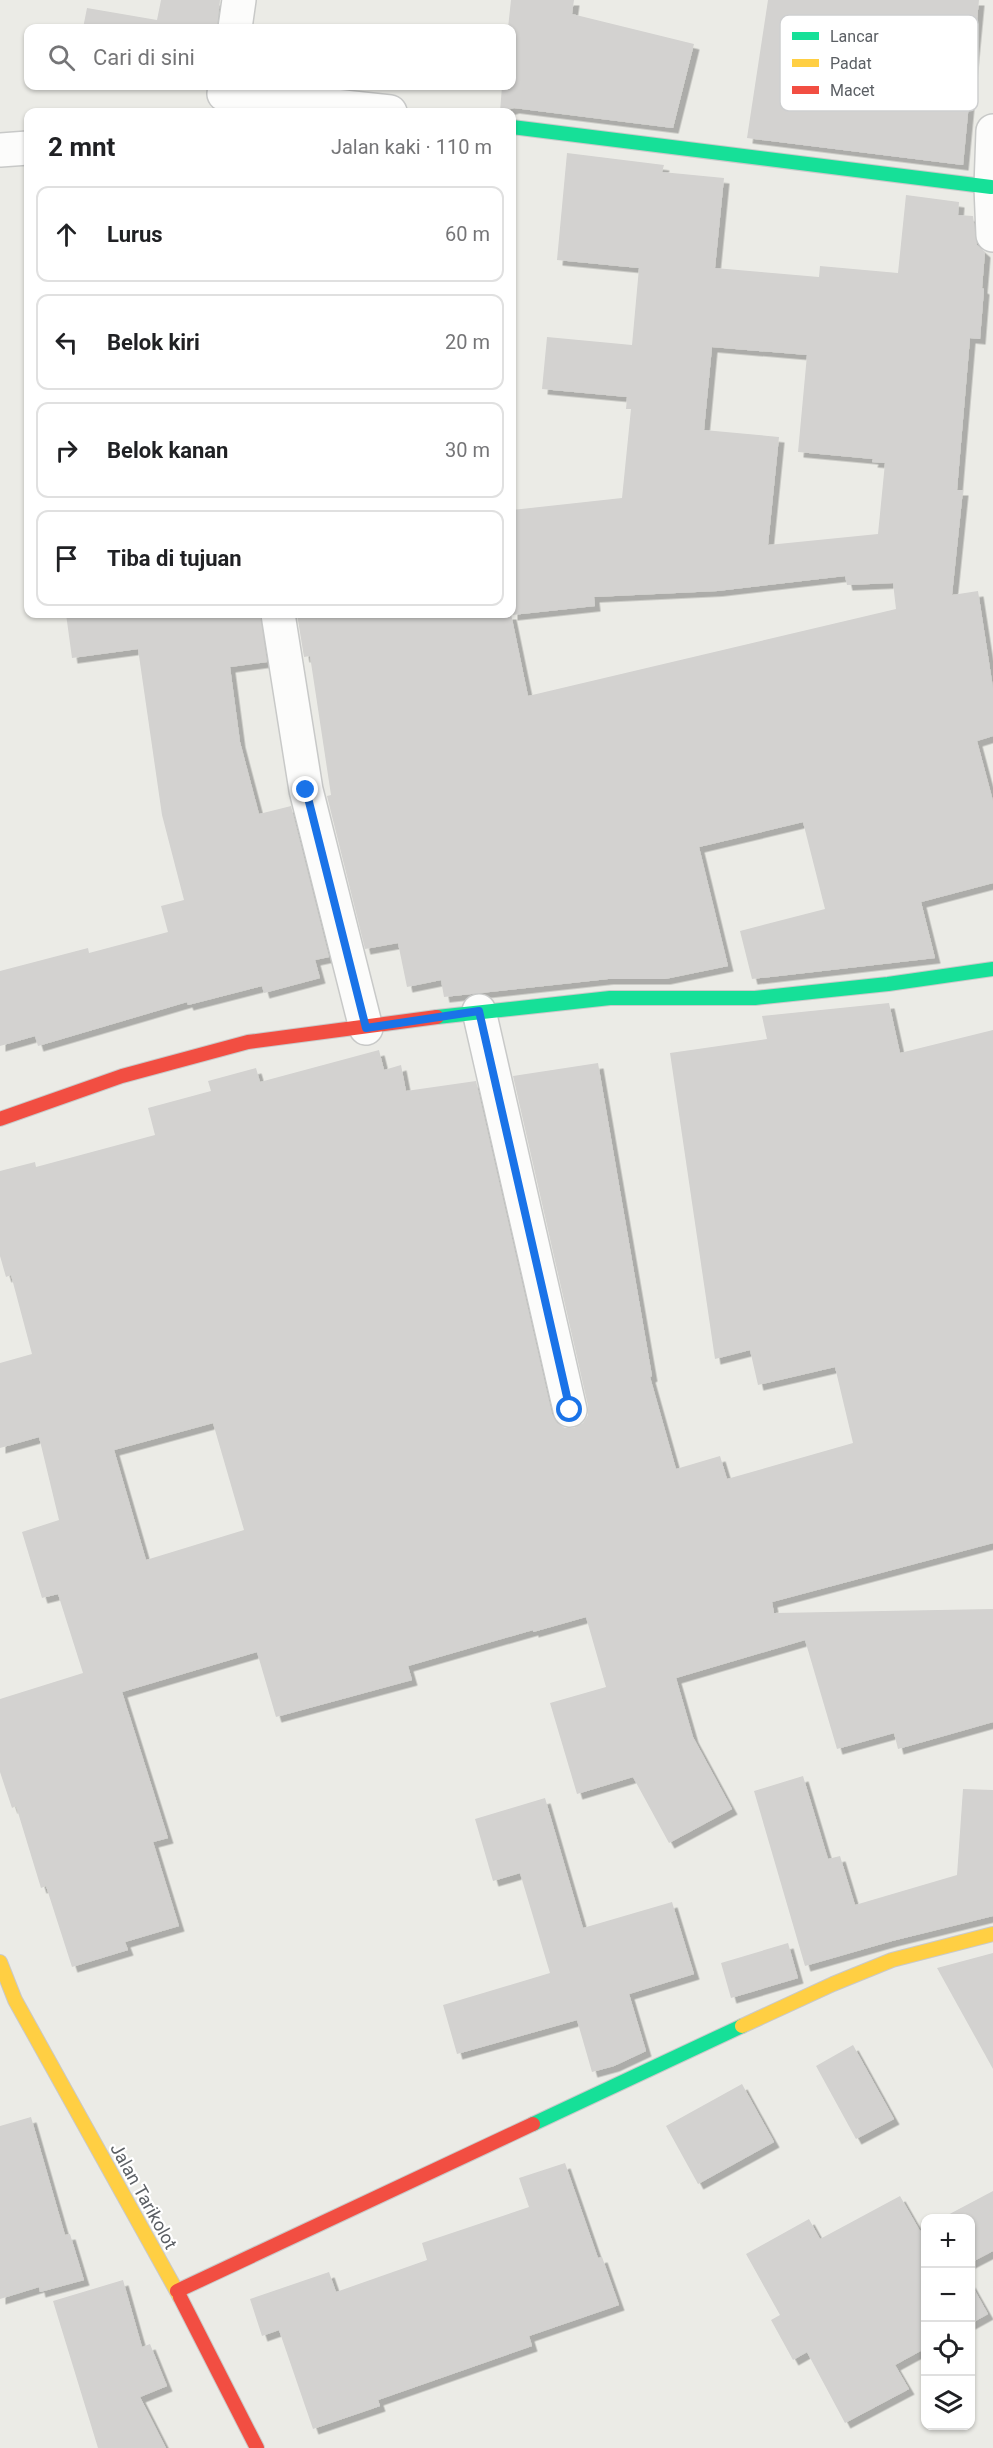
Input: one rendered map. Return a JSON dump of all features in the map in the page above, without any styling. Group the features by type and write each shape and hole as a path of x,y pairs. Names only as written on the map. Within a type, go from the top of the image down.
{"street":[{"path":"235,24 238,0"},
{"path":"225,97 346,108"},
{"path":"516,128 991,188"},
{"path":"993,131 991,188 993,235"},
{"path":"0,150 24,148"},
{"path":"279,618 306,790 366,1028"},
{"path":"0,1119 59,1096 248,1042 366,1028 479,1011 610,998 755,998 888,984 993,969"},
{"path":"479,1011 570,1410"},
{"path":"177,2291 833,1984 892,1960 993,1934"},
{"name":"Jalan Tarikolot","path":"0,1962 15,2000 177,2291 257,2448"}],"building":[{"path":"161,0 220,0 217,24 84,24 87,8 157,20"},
{"path":"511,0 574,0 572,14 694,44 673,128 516,108 500,108 502,90 516,90 516,24 508,24"},
{"path":"768,0 979,0 978,15 780,15 780,111 968,111 963,165 747,138"},
{"path":"567,153 664,165 662,172 724,178 715,268 819,277 820,266 898,273 906,195 959,202 958,215 973,216 977,245 985,252 982,288 984,289 980,339 970,338 957,490 963,490 952,595 978,591 993,688 993,736 977,741 993,801 993,883 921,902 935,958 752,979 740,931 825,909 803,822 699,847 728,966 665,979 608,979 444,997 441,980 407,987 398,943 365,949 327,796 331,795 310,656 304,657 298,618 512,618 528,696 896,609 893,583 847,585 845,576 717,591 594,597 595,606 516,615 516,510 622,498 631,409 626,409 627,397 542,389 547,337 632,345 639,268 557,260","holes":["712,347 807,355 798,452 873,459 872,462 885,463 878,534 768,545 779,437 704,430"]},
{"path":"67,618 261,618 267,662 230,667 240,742 259,814 291,806 329,957 315,960 320,978 264,993 262,986 188,1005 187,1002 38,1046 35,1036 0,1046 0,971 88,948 89,953 168,932 161,906 184,900 162,815 138,649 72,658"},
{"path":"889,1003 900,1053 993,1030 993,1543 772,1602 774,1613 993,1609 993,1722 898,1749 894,1733 837,1749 805,1640 676,1678 693,1737 732,1809 669,1843 633,1777 577,1794 550,1703 606,1687 586,1617 408,1666 412,1680 276,1717 257,1652 122,1692 168,1838 153,1842 179,1926 125,1942 128,1950 72,1967 46,1886 41,1888 16,1806 12,1808 0,1772 0,1699 83,1673 58,1594 42,1598 22,1532 59,1520 39,1437 0,1448 0,1363 32,1354 11,1275 6,1277 0,1256 0,1171 35,1162 36,1167 155,1135 148,1108 211,1091 208,1081 256,1068 260,1082 379,1050 384,1070 401,1065 406,1091 476,1081 552,1414 557,1423 565,1428 574,1428 583,1423 588,1415 588,1406 513,1076 598,1063 652,1376 650,1377 676,1469 720,1456 727,1479 853,1443 835,1367 758,1385 750,1350 715,1359 670,1053 767,1039 762,1016","holes":["213,1423 244,1530 146,1560 114,1450"]},
{"path":"803,1776 828,1859 840,1856 855,1905 957,1875 963,1789 993,1790 993,1916 805,1966 754,1791"},
{"path":"545,1798 583,1928 672,1902 694,1974 629,1994 646,2051 614,2066 592,2072 577,2020 457,2054 443,2005 550,1973 520,1873 493,1881 475,1819"},
{"path":"788,1943 798,1978 731,1998 721,1963"},
{"path":"993,1953 993,2069 937,1968"},
{"path":"853,2045 894,2119 856,2139 816,2066"},
{"path":"742,2084 774,2142 698,2184 666,2126"},
{"path":"31,2117 65,2235 70,2234 84,2280 40,2292 39,2287 0,2299 0,2126"},
{"path":"565,2163 598,2258 602,2257 619,2305 529,2336 532,2346 378,2400 380,2406 313,2429 279,2330 262,2336 250,2299 329,2272 336,2292 427,2260 422,2243 529,2207 519,2178"},
{"path":"993,2191 993,2251 975,2260 975,2214 950,2214"},
{"path":"900,2196 921,2230 921,2351 895,2365 909,2389 845,2423 807,2352 793,2360 771,2320 780,2315 746,2254 809,2219 820,2239"},
{"path":"123,2280 142,2347 150,2344 167,2386 140,2397 166,2448 98,2448 53,2301"},
{"path":"975,2291 988,2314 975,2321"}],"traffic: fast":[{"path":"516,128 991,187"},
{"path":"437,1017 610,998 755,998 888,984 993,969"},
{"path":"533,2124 742,2026"}],"traffic: slow":[{"path":"742,2026 892,1960 993,1934"},
{"path":"0,1962 15,2000 180,2297"}],"traffic: jam":[{"path":"0,1119 122,1076 248,1042 437,1017"},
{"path":"177,2291 533,2124"},
{"path":"180,2297 257,2448"}],"route":[{"path":"306,790 366,1028 479,1011 570,1410"}]}
